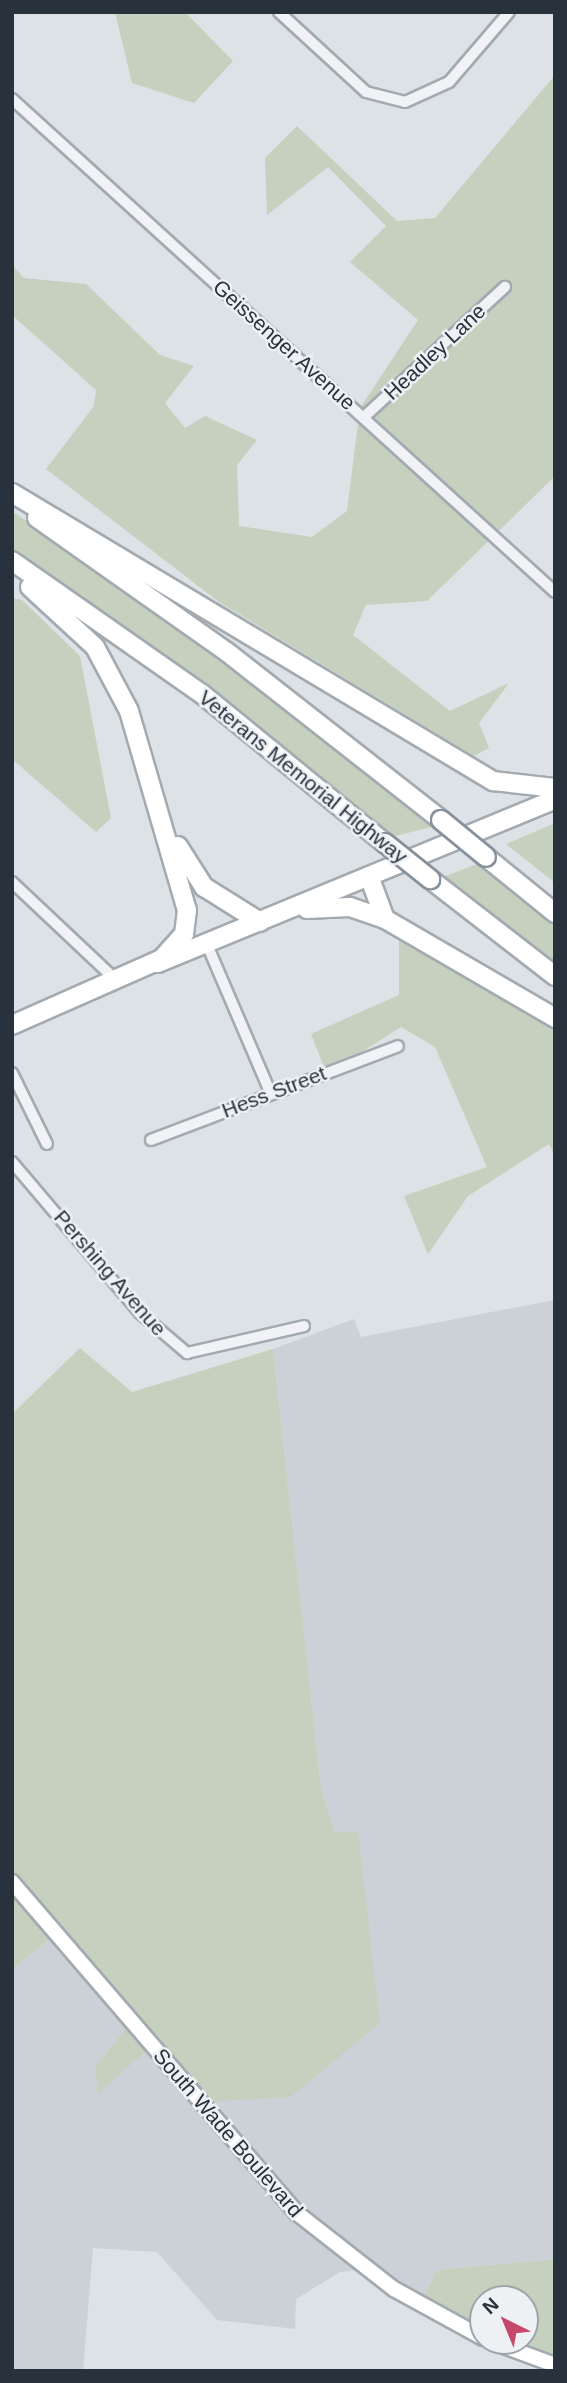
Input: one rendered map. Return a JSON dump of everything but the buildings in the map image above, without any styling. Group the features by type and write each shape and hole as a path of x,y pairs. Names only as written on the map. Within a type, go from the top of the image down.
{"highway":[{"path":"12,493 493,781 555,788"},
{"path":"12,501 228,652 555,913"},
{"name":"Veterans Memorial Highway","path":"12,561 202,694 385,843 555,976"},
{"path":"12,575 46,598 110,668 158,802 188,917 184,934 158,963"},
{"path":"158,963 208,947 260,922 555,799"},
{"path":"158,802 199,881 260,922"},
{"path":"489,826 555,808"},
{"path":"369,876 385,919"},
{"path":"523,887 555,907"},
{"path":"286,911 343,906 385,919 555,1018"},
{"path":"12,1026 158,963 206,937 260,922"}],"main road":[{"name":"South Wade Boulevard","path":"12,1881 297,2213 394,2290 469,2330"},
{"path":"528,2355 555,2365"}],"street":[{"path":"279,12 366,92 405,102 449,82 509,12"},
{"name":"Geissenger Avenue","path":"12,99 555,592"},
{"name":"Headley Lane","path":"364,417 505,286"},
{"path":"12,881 118,981"},
{"path":"208,947 270,1092"},
{"name":"Hess Street","path":"151,1140 270,1092 398,1046"},
{"path":"12,1073 47,1144"},
{"name":"Pershing Avenue","path":"12,1162 140,1313 187,1353 304,1326"}],"shaded area":[{"path":"555,1300 555,2259 437,2270 420,2303 367,2269 340,2272 296,2299 295,2329 217,2320 157,2252 93,2248 83,2371 12,2371 12,1970 58,1932 132,2020 95,2067 98,2093 357,1832 335,1832 321,1787 273,1349 354,1319 361,1337"}],"green space":[{"path":"115,12 185,12 233,61 194,103 132,83"},
{"path":"555,75 555,476 427,601 366,605 353,635 450,711 509,683 479,723 489,748 474,756 219,602 46,469 94,406 96,390 12,315 12,265 24,278 86,284 160,355 194,366 165,403 185,428 205,416 257,440 237,465 239,526 312,537 347,511 360,408 418,320 350,262 386,226 328,167 267,215 265,158 297,126 397,221 435,218"},
{"path":"12,511 223,658 436,826 391,837 207,688 12,551"},
{"path":"12,598 22,600 80,656 111,818 96,832 12,759"},
{"path":"555,823 555,883 506,844"},
{"path":"482,862 555,921 555,967 443,877"},
{"path":"399,941 555,1025 555,1156 549,1144 468,1196 428,1254 404,1196 487,1167 435,1047 401,1027 327,1074 311,1034 399,995"},
{"path":"80,1348 132,1392 273,1349 321,1787 335,1832 358,1832 380,2023 291,2097 202,2102 153,2045 98,2094 95,2067 132,2020 58,1932 12,1970 12,1414"},
{"path":"555,2259 555,2355 539,2350 539,2285 469,2285 469,2326 420,2303 437,2270"}]}
